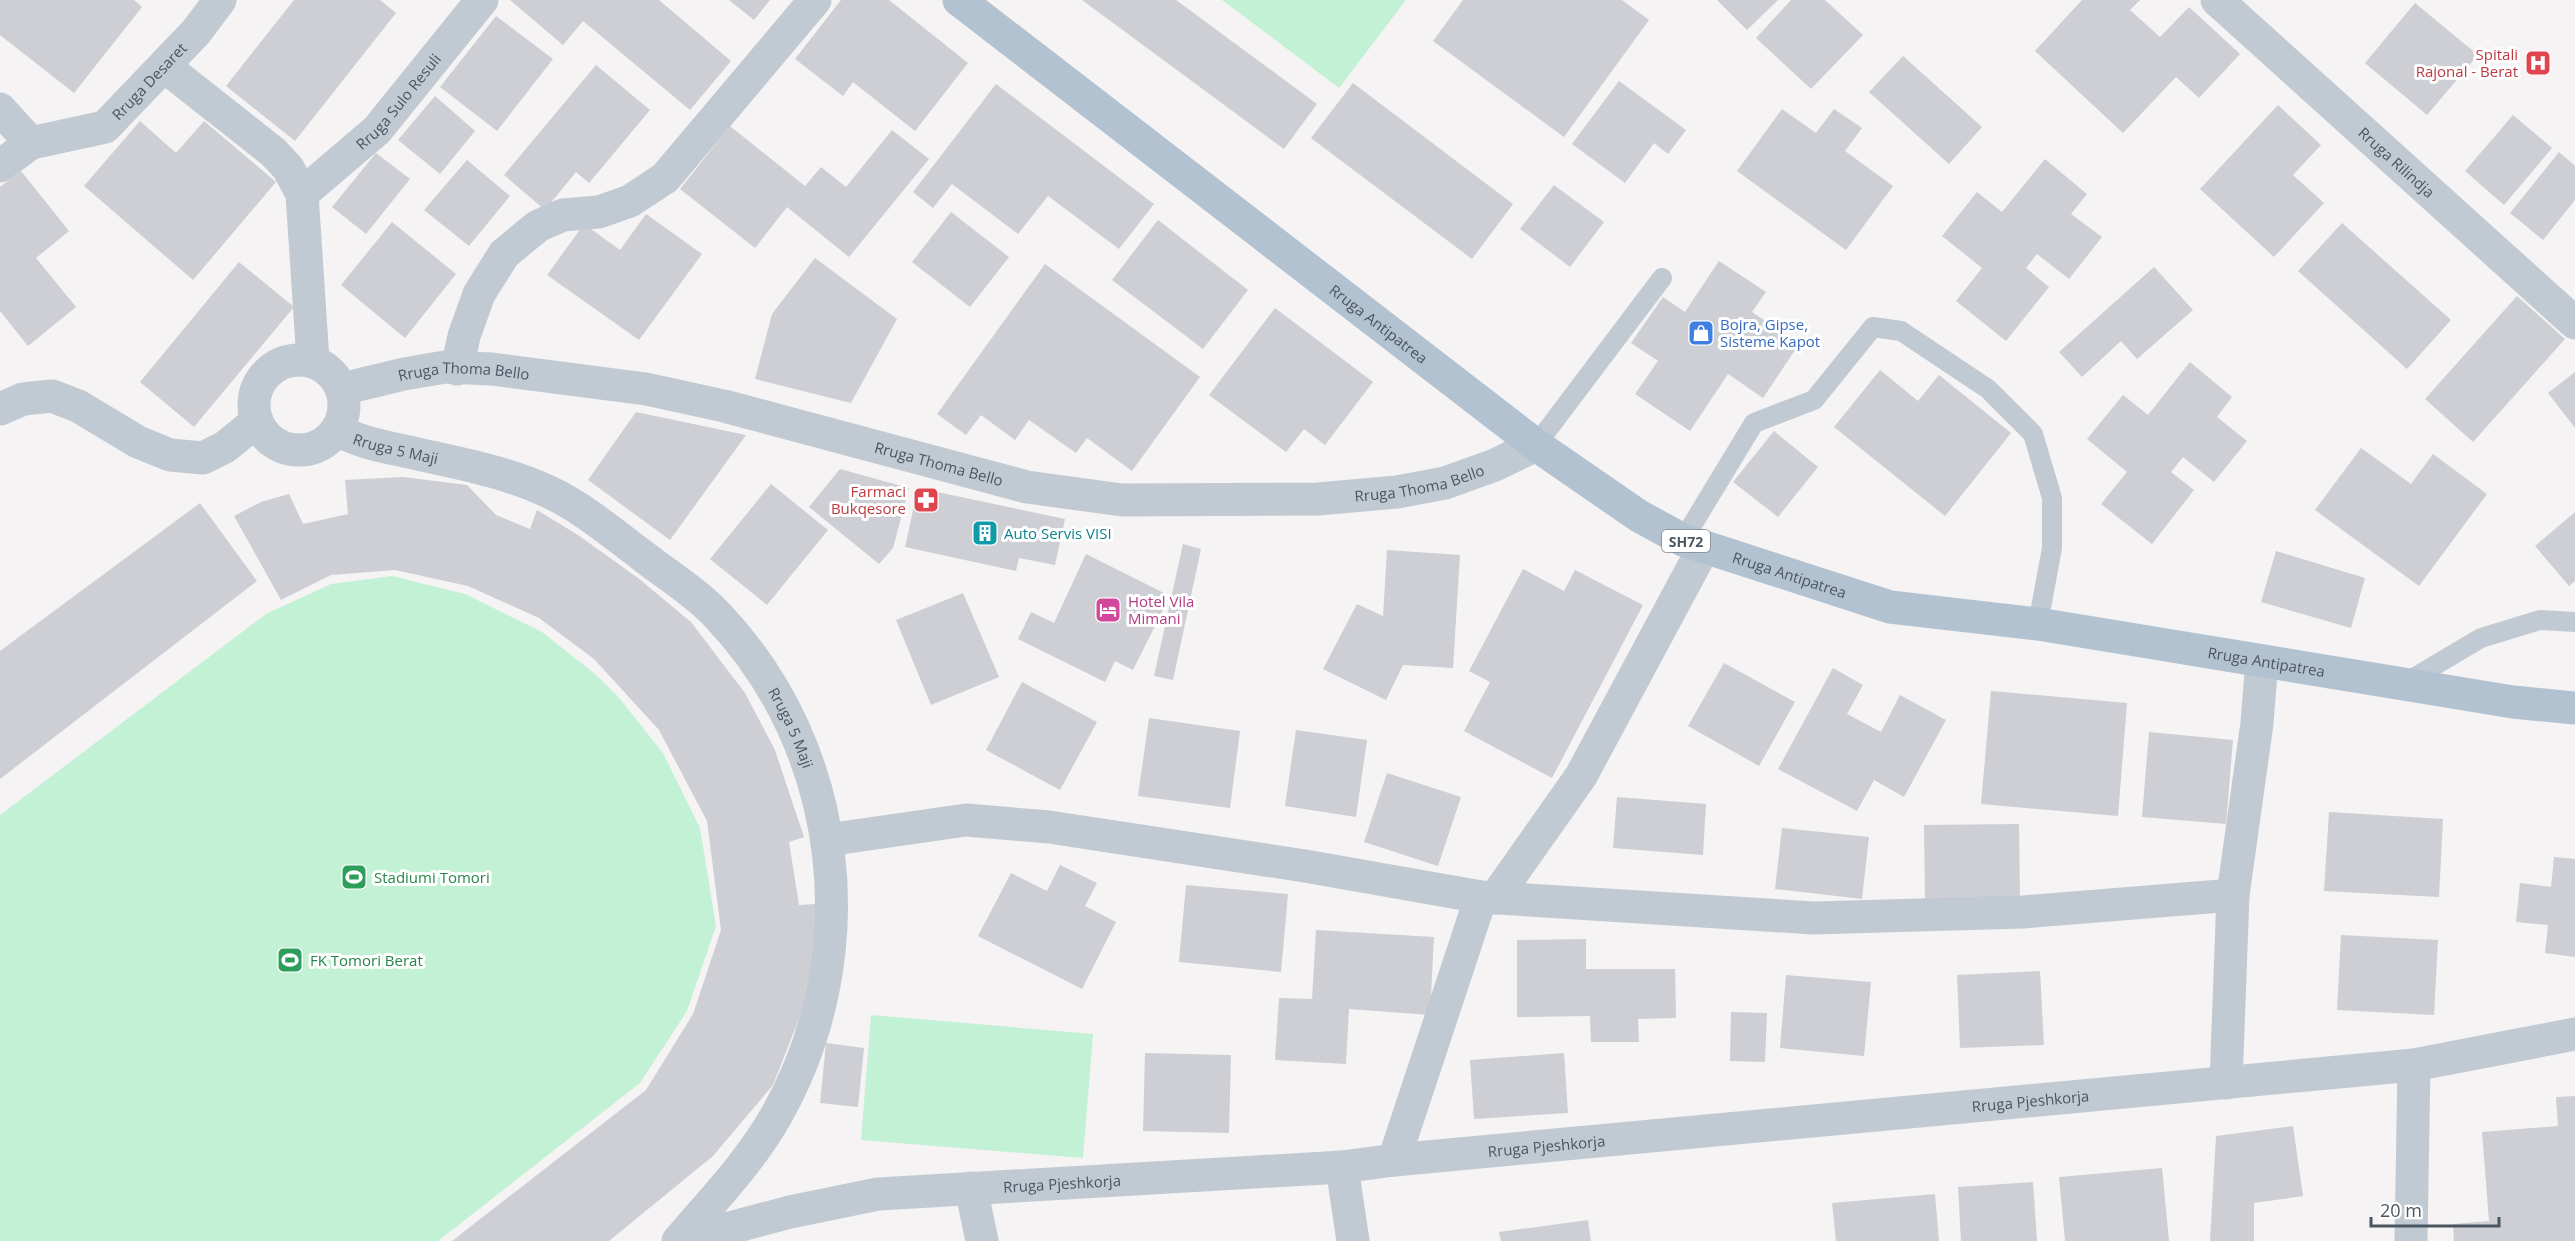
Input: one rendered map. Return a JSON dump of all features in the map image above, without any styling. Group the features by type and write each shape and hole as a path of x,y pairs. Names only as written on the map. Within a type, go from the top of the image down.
{"main road":[{"name":"Rruga Antipatrea","path":"959,0 1536,445 1639,516 1694,544 1890,608 2038,624 2513,702 2575,708"}],"street":[{"name":"Rruga Desaret","path":"0,166 31,143 105,127 196,32 220,0"},
{"name":"Rruga Sulo Resuli","path":"302,195 377,130 482,0"},
{"path":"457,369 464,336 479,294 504,254 538,226 563,215 599,212 630,201 665,178 815,0"},
{"name":"Rruga Rilindja","path":"2217,0 2575,322"},
{"path":"164,66 273,152 288,168 302,195 314,362"},
{"path":"0,109 31,143"},
{"path":"293,359 314,362 331,372 342,389 345,410 337,430 323,444 304,450 284,448 268,437 257,421 254,400 260,382 274,367 293,359"},
{"name":"Rruga Thoma Bello","path":"342,389 445,367 492,369 646,389 724,406 1027,487 1122,500 1318,499 1397,492 1445,483 1495,465 1536,445"},
{"path":"1,409 23,399 52,396 78,406 138,442 170,455 203,458 225,447 257,421"},
{"name":"Rruga 5 Maji","path":"337,430 370,444 510,477 551,492 612,533 717,614 759,665 788,715 810,766 826,824 833,883 831,945 820,1006 802,1060 777,1115 753,1153 680,1241"},
{"path":"1394,1160 1488,898 1581,776 1694,544"},
{"path":"2226,1083 2233,895 2257,723 2262,661"},
{"path":"828,840 966,820 1037,826 1305,866 1488,898 1814,918 2023,912 2233,895"},
{"name":"Rruga Pjeshkorja","path":"680,1241 790,1212 878,1194 1342,1167 1394,1160 2414,1065 2575,1034"},
{"path":"2411,1241 2414,1065"},
{"path":"1342,1167 1353,1241"},
{"path":"971,1188 981,1241"}],"lane":[{"path":"1536,445 1662,278"},
{"path":"1694,544 1754,423 1814,400 1873,327 1901,331 1988,389 2033,434 2052,498 2052,548 2038,624"},
{"path":"2405,683 2481,638 2540,620 2575,622"}],"green space":[{"path":"1222,0 1406,0 1339,88"},
{"name":"Stadiumi Tomori","path":"392,576 465,594 542,632 595,674 620,699 663,753 700,828 716,926 687,1011 640,1083 438,1241 0,1241 0,815 266,614 331,584"},
{"path":"871,1015 1093,1034 1083,1158 861,1140"}],"building":[{"path":"0,0 134,0 142,7 74,93 0,35"},
{"path":"294,0 380,0 396,13 295,141 226,86"},
{"path":"510,0 659,0 731,61 690,110 583,21 563,45"},
{"path":"729,0 770,0 754,20"},
{"path":"841,0 889,0 968,63 915,131 853,82 843,96 795,59"},
{"path":"1082,0 1176,0 1317,104 1284,149"},
{"path":"1463,0 1622,0 1649,20 1564,137 1433,41"},
{"path":"1717,0 1778,0 1747,30"},
{"path":"1791,0 1825,0 1863,35 1811,89 1756,38"},
{"path":"2082,0 2140,0 2130,10 2160,37 2189,7 2240,54 2199,98 2176,77 2123,133 2035,51"},
{"path":"2415,3 2478,55 2427,115 2365,63"},
{"path":"496,16 553,59 497,131 440,87"},
{"path":"1903,56 1982,127 1949,164 1869,92"},
{"path":"596,65 650,110 589,183 576,172 545,210 504,175"},
{"path":"1619,81 1686,130 1668,154 1654,143 1625,183 1572,144"},
{"path":"1353,83 1513,204 1472,259 1311,138"},
{"path":"996,84 1154,204 1119,249 1048,196 1018,234 952,184 933,208 913,192"},
{"path":"435,96 475,131 440,174 398,140"},
{"path":"2278,105 2321,145 2293,175 2324,203 2274,257 2200,189"},
{"path":"1782,109 1816,133 1834,109 1862,128 1845,151 1893,186 1846,250 1737,171"},
{"path":"2513,115 2552,148 2504,205 2465,171"},
{"path":"140,121 176,153 204,121 276,182 193,280 84,186"},
{"path":"730,126 805,186 821,167 846,187 892,130 929,159 849,257 787,207 755,248 680,189"},
{"path":"2559,152 2575,166 2575,200 2543,240 2510,213"},
{"path":"376,153 410,179 366,234 332,207"},
{"path":"2045,159 2087,194 2071,214 2102,237 2069,279 2037,254 2026,268 2049,287 2006,341 1956,301 1982,268 1942,236 1977,192 2002,212"},
{"path":"467,160 510,196 469,246 424,210"},
{"path":"21,171 69,231 36,258 76,307 28,346 0,311 0,187"},
{"path":"1554,185 1604,222 1570,267 1520,229"},
{"path":"951,212 1009,257 970,307 912,262"},
{"path":"646,214 702,254 639,340 547,275 584,224 620,250"},
{"path":"1158,220 1248,290 1203,349 1112,280"},
{"path":"392,222 456,274 405,338 341,285"},
{"path":"2342,223 2451,320 2407,369 2298,271"},
{"path":"815,258 897,319 851,403 755,379 772,314"},
{"path":"1719,261 1766,292 1752,312 1799,344 1763,398 1728,374 1690,431 1635,394 1658,361 1631,343 1663,297 1685,312"},
{"path":"239,262 294,307 194,427 140,382"},
{"path":"1045,264 1200,377 1132,471 1087,438 1076,453 1029,420 1015,440 981,415 966,435 937,414"},
{"path":"2154,267 2193,310 2137,359 2121,341 2082,377 2059,352"},
{"path":"2517,296 2565,339 2473,442 2425,399"},
{"path":"1275,308 1373,382 1325,445 1304,429 1286,452 1209,395"},
{"path":"2190,362 2232,397 2217,417 2247,441 2214,482 2183,457 2171,472 2194,490 2152,544 2101,504 2127,472 2087,439 2123,395 2148,415"},
{"path":"1880,370 1918,401 1939,375 2011,433 1945,516 1834,427"},
{"path":"2575,372 2575,428 2548,393"},
{"path":"636,412 746,435 670,540 588,480"},
{"path":"1774,431 1818,467 1778,517 1733,482"},
{"path":"2361,448 2411,484 2433,454 2487,494 2419,586 2315,510"},
{"path":"840,469 909,488 893,548 879,564 809,507"},
{"path":"403,477 467,485 496,515 530,529 537,510 578,535 638,578 691,622 745,693 775,750 804,837 789,842 799,905 815,904 817,935 802,1011 773,1085 713,1156 609,1241 452,1241 646,1090 693,1014 721,930 707,821 659,730 594,659 539,618 468,586 395,570 331,575 281,600 234,516 261,502 289,494 303,524 348,514 345,480"},
{"path":"771,484 828,530 767,605 710,559"},
{"name":"Auto Servis VISI","path":"918,488 1065,519 1055,565 1019,558 1016,571 905,547"},
{"path":"200,503 257,581 0,779 0,651"},
{"path":"2575,512 2575,581 2569,586 2535,546"},
{"path":"1183,544 1201,549 1173,680 1154,676"},
{"path":"1387,550 1460,555 1453,668 1403,665 1386,700 1323,669 1357,604 1383,616"},
{"path":"2276,551 2365,578 2351,628 2261,602"},
{"path":"1086,554 1170,596 1133,670 1115,661 1105,682 1018,639 1031,612 1054,623"},
{"path":"1523,569 1564,591 1575,570 1643,605 1552,778 1464,731 1490,682 1469,671"},
{"path":"963,593 999,677 931,705 896,620"},
{"path":"1724,663 1795,702 1759,766 1688,726"},
{"path":"1833,668 1863,685 1847,714 1881,732 1900,695 1946,720 1904,797 1874,780 1857,811 1778,769"},
{"path":"1022,682 1097,722 1060,790 986,750"},
{"path":"1991,691 2127,703 2118,816 1981,804"},
{"path":"1149,718 1240,731 1230,808 1138,796"},
{"path":"1296,730 1367,740 1356,817 1285,806"},
{"path":"2149,732 2233,740 2226,824 2142,817"},
{"path":"1387,773 1461,797 1438,866 1364,842"},
{"path":"1617,797 1706,804 1703,855 1613,848"},
{"path":"2329,812 2443,819 2439,897 2324,891"},
{"path":"2019,824 2020,900 1925,901 1924,825"},
{"path":"1782,828 1869,837 1862,899 1775,889"},
{"path":"2554,857 2575,859 2575,957 2545,953 2548,925 2516,922 2520,883 2551,887"},
{"path":"1060,865 1097,883 1085,906 1116,922 1082,989 978,936 1011,873 1047,891"},
{"path":"1186,885 1288,894 1281,972 1179,962"},
{"path":"1316,930 1434,937 1430,1015 1349,1009 1346,1064 1275,1060 1279,998 1312,999"},
{"path":"2341,935 2438,940 2434,1015 2337,1010"},
{"path":"1586,939 1586,969 1675,969 1676,1018 1638,1019 1639,1042 1591,1042 1590,1016 1517,1017 1517,940"},
{"path":"2040,971 2044,1045 1960,1048 1957,975"},
{"path":"1786,975 1871,982 1864,1056 1780,1048"},
{"path":"1731,1012 1767,1013 1765,1062 1730,1061"},
{"path":"826,1043 864,1048 858,1107 820,1103"},
{"path":"1145,1053 1231,1055 1229,1133 1143,1131"},
{"path":"1564,1053 1568,1113 1474,1119 1470,1060"},
{"path":"2575,1096 2575,1241 2454,1241 2453,1224 2489,1221 2482,1132 2558,1126 2556,1097"},
{"path":"2293,1126 2303,1196 2254,1203 2254,1241 2210,1241 2216,1136"},
{"path":"2162,1168 2169,1241 2065,1241 2059,1177"},
{"path":"2033,1182 2037,1241 1961,1241 1958,1187"},
{"path":"1935,1194 1939,1241 1836,1241 1832,1203"},
{"path":"1588,1220 1591,1241 1501,1241 1499,1232"}],"place":[{"name":"Spitali Rajonal - Berat","path":"2538,63"},
{"name":"Bojra, Gipse, Sisteme Kapot","path":"1701,333"},
{"name":"Farmaci Bukqesore","path":"926,500"},
{"name":"Auto Servis VISI","path":"985,533"},
{"name":"Hotel Vila Mimani","path":"1108,610"},
{"name":"Stadiumi Tomori","path":"354,877"},
{"name":"FK Tomori Berat","path":"290,960"}]}
